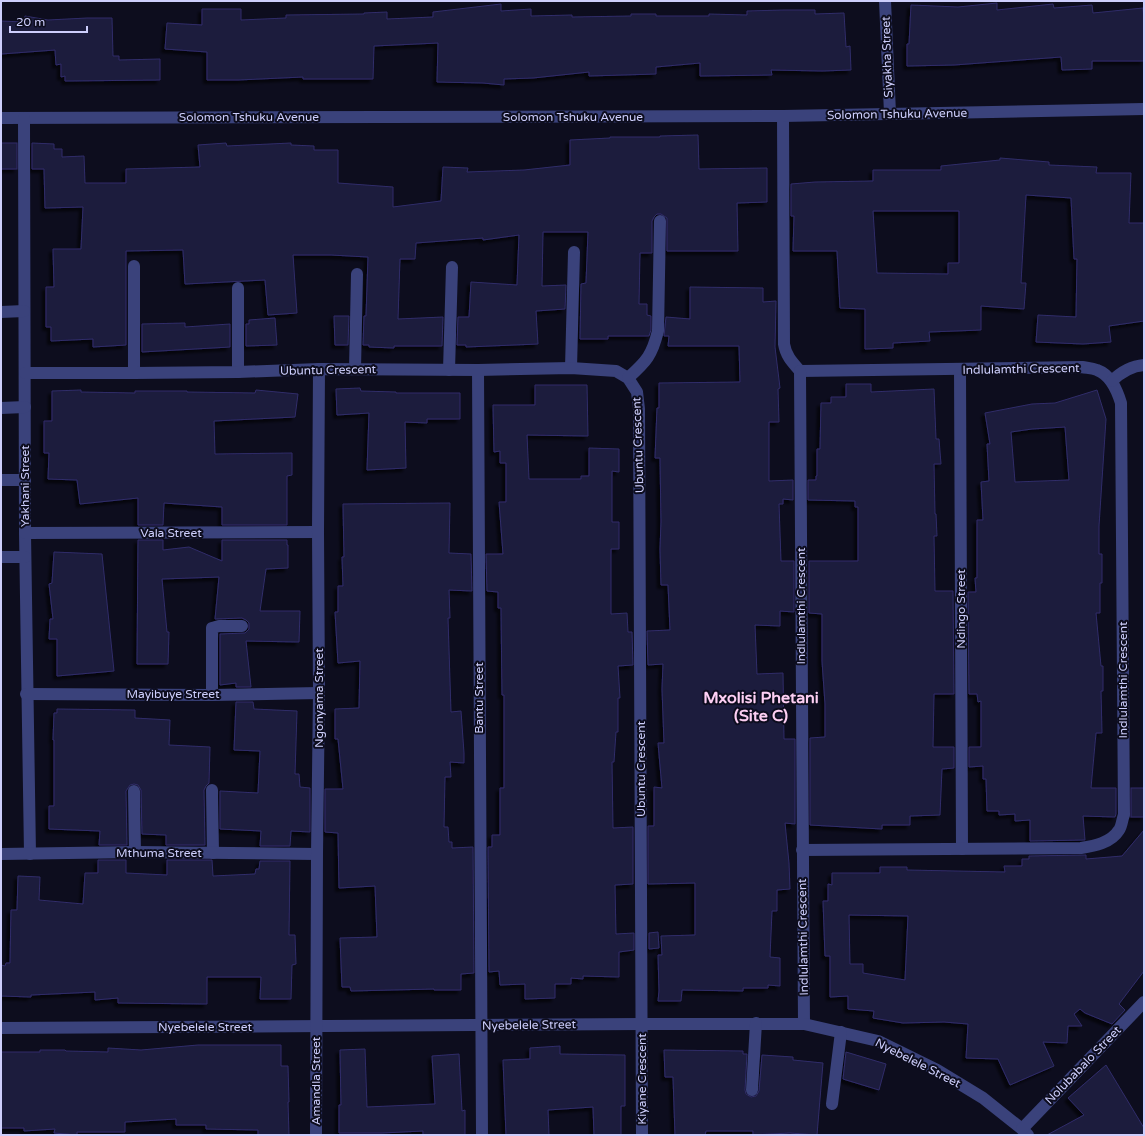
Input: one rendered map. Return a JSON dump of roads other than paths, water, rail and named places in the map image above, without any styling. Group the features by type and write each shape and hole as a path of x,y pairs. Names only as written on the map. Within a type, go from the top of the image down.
{"street":[{"name":"Siyakha Street","path":"886,1 890,114"},
{"name":"Solomon Tshuku Avenue","path":"1,118 783,116 1144,109"},
{"path":"783,116 784,344 788,357 800,371"},
{"name":"Yakhani Street","path":"24,118 26,694 30,854"},
{"path":"628,378 645,363 654,348 658,331 660,221"},
{"path":"571,368 574,252"},
{"path":"134,266 134,373"},
{"path":"449,370 452,267"},
{"path":"355,369 357,274"},
{"path":"238,288 238,372"},
{"path":"1,312 24,312"},
{"path":"1112,381 1119,374 1144,365"},
{"name":"Indlulamthi Crescent","path":"802,850 1081,848 1097,846 1109,840 1119,830 1124,814 1121,402 1112,381 1098,370 1082,367 960,370 800,371 802,850 804,1024"},
{"name":"Ubuntu Crescent","path":"25,373 238,372 319,369 478,370 571,368 616,371 628,378 637,392 639,409 642,1024"},
{"name":"Ngonyama Street","path":"316,1026 319,693 319,369"},
{"name":"Bantu Street","path":"478,370 480,1025"},
{"name":"Ndingo Street","path":"960,370 962,849"},
{"path":"1,408 25,407"},
{"path":"1,480 25,480"},
{"name":"Vala Street","path":"25,533 318,532"},
{"path":"1,557 25,557"},
{"path":"212,695 212,628 219,626 242,626"},
{"name":"Mayibuye Street","path":"26,694 212,695 319,693"},
{"path":"212,790 213,853"},
{"path":"134,791 135,852"},
{"name":"Mthuma Street","path":"1,854 135,852 317,854"},
{"name":"Nolubabalo Street","path":"1025,1132 1143,1006"},
{"path":"752,1090 756,1023"},
{"name":"Nyebelele Street","path":"1,1028 756,1023 804,1024 878,1041 936,1070 983,1098 1025,1132"},
{"name":"Kiyane Crescent","path":"642,1024 642,1135"},
{"path":"480,1025 482,1135"},
{"name":"Amandla Street","path":"316,1026 316,1135"},
{"path":"832,1104 841,1032"}],"district":[{"name":"Mxolisi Phetani (Site C)","path":"761,707"}]}
